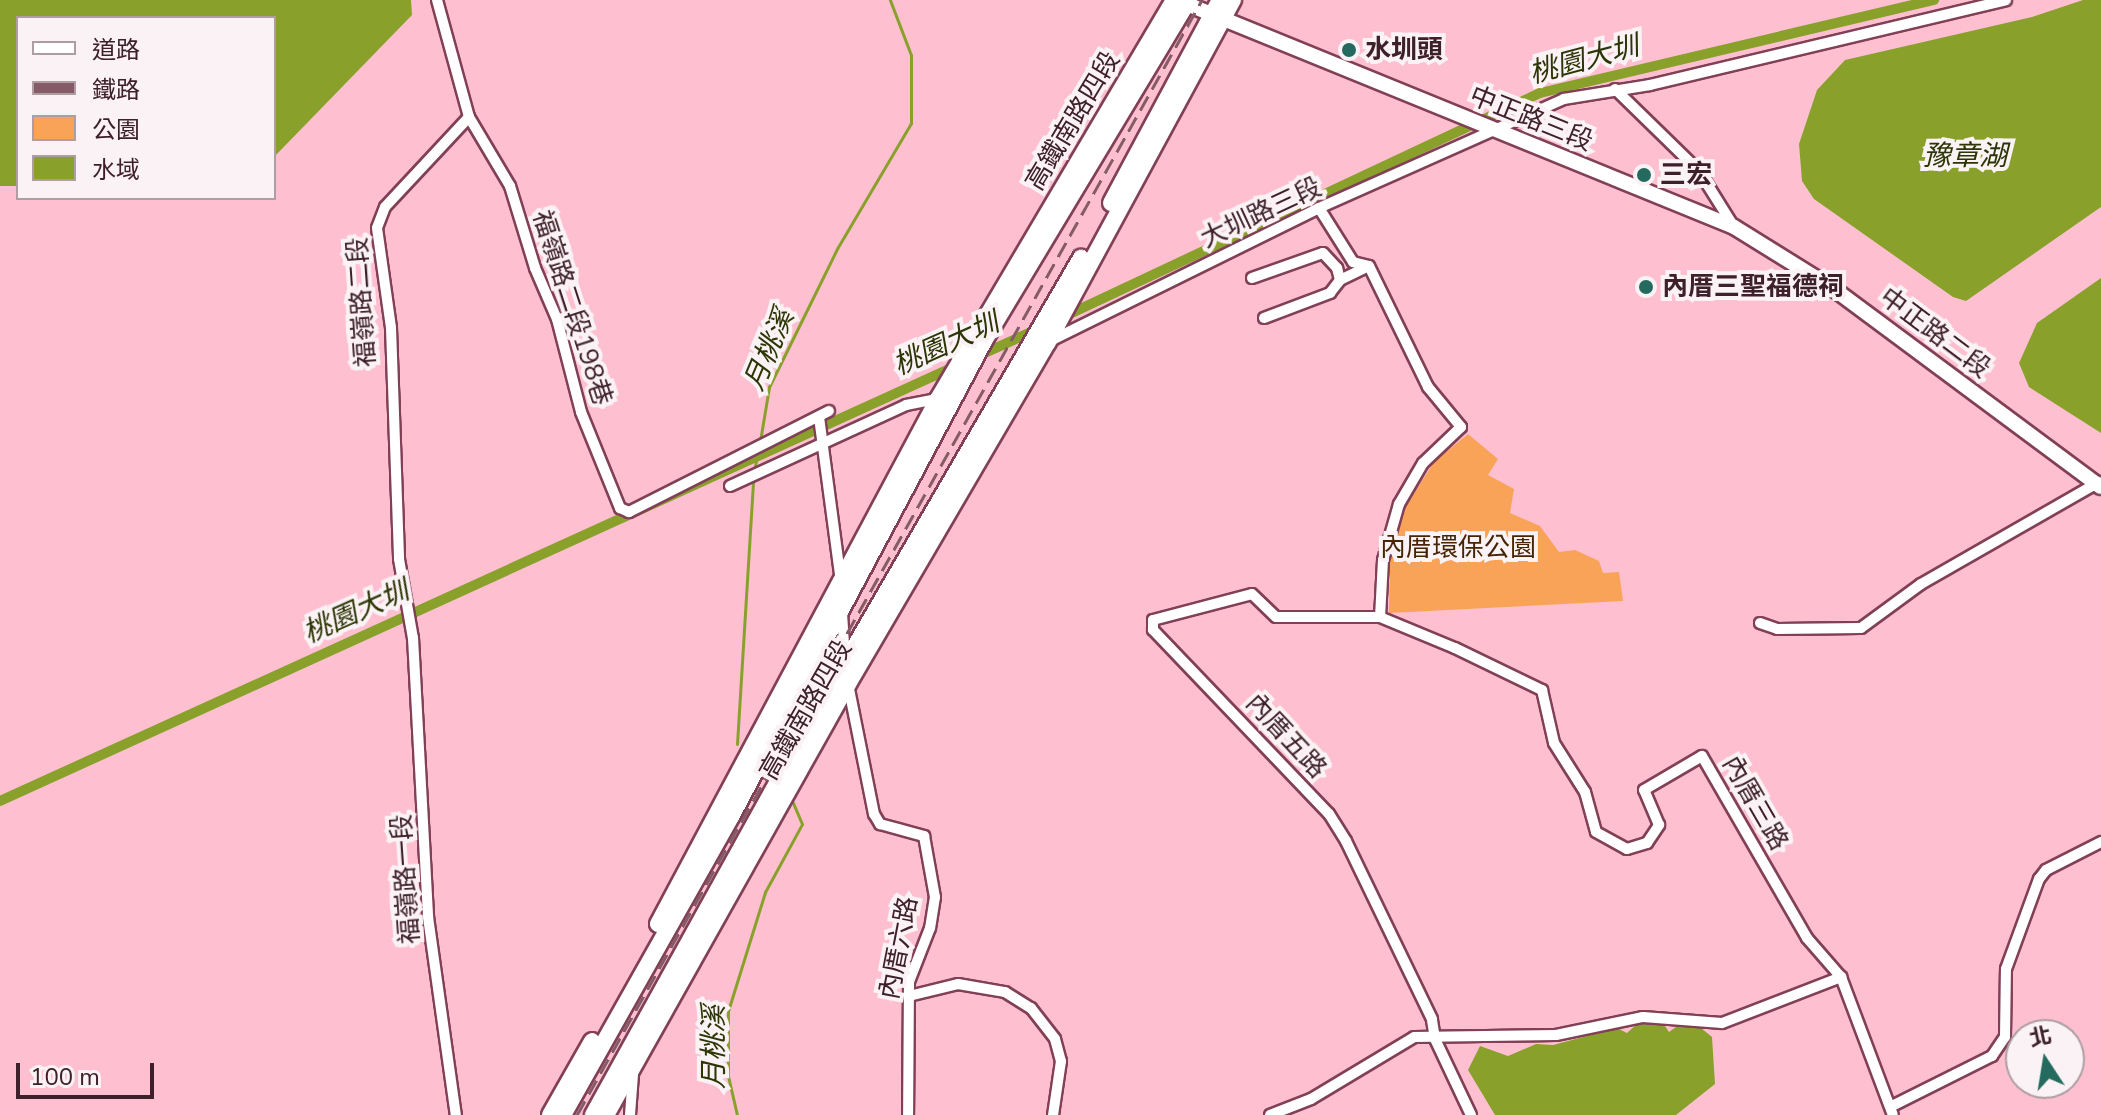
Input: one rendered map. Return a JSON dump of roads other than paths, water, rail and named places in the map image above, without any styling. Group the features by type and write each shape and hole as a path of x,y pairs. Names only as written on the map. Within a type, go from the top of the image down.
{"main road":[{"path":"1046,338 1052,311 1218,11 1233,0"},
{"name":"中正路三段","path":"1182,1 1218,11 1449,112 1734,227"},
{"name":"高鐵南路四段","path":"563,1115 732,815 966,372 1182,1"},
{"name":"高鐵南路四段","path":"550,1115 743,770 938,399 1182,1"},
{"path":"1046,338 1069,304 1218,11"},
{"name":"中正路二段","path":"1734,227 1834,289 2099,484"},
{"name":"高鐵南路四段","path":"593,1115 680,955 913,547 1046,338"},
{"name":"高鐵南路四段","path":"606,1115 1046,338"},
{"path":"865,537 895,506"},
{"path":"899,600 913,547"},
{"path":"732,815 743,770"},
{"path":"680,955 724,903"}],"street":[{"path":"438,0 469,117"},
{"name":"大圳路三段","path":"1046,338 1489,128 1564,99 1650,85 2006,0"},
{"path":"1615,89 1699,171 1734,227"},
{"name":"福嶺路二段198巷","path":"469,117 510,186 535,268 557,319 581,412 616,504 629,512 819,418"},
{"name":"福嶺路二段","path":"413,636 399,559 391,328 377,228 385,207 469,117"},
{"path":"1319,208 1353,262 1369,266 1428,387 1461,427 1423,463 1399,504 1383,560 1380,617"},
{"path":"1252,278 1323,253 1337,268 1340,280"},
{"path":"1264,318 1330,293 1340,280 1369,266"},
{"path":"730,486 824,440 906,405 938,399"},
{"path":"829,411 819,418 841,582 848,684"},
{"path":"1760,623 1777,629 1861,628 1921,584 2099,484"},
{"name":"內厝五路","path":"1380,617 1276,617 1267,614 1260,599 1245,594 1153,620 1153,630 1329,814 1432,1019 1435,1039 1471,1115"},
{"name":"內厝三路","path":"1380,617 1542,690 1554,743 1585,792 1596,832 1616,845 1627,849 1655,837 1659,825 1644,790 1702,756 1807,938 1841,977 1892,1111"},
{"name":"福嶺路一段","path":"413,636 428,917 456,1115"},
{"name":"內厝六路","path":"848,684 874,814 880,824 924,836 935,897 909,996 908,1115"},
{"path":"1892,1111 1992,1056 2005,1037 2006,969 2039,879 2046,870 2101,842"},
{"path":"1270,1115 1311,1099 1414,1037 1435,1039 1466,1033 1556,1035 1643,1017 1722,1023 1841,977"},
{"path":"909,996 958,984 1005,992 1031,1008 1055,1039 1061,1061 1053,1115"},
{"path":"630,1115 634,1064"}],"water":[{"path":"0,0 411,0 412,15 276,155 276,16 16,16 16,186 0,186"},
{"name":"豫章湖","path":"2083,0 2101,0 2101,207 1966,301 1953,297 1814,199 1802,181 1799,144 1817,90 1845,60 2032,17"},
{"path":"2101,278 2101,433 2029,387 2019,363 2037,323"},
{"path":"1659,1017 1669,1032 1679,1025 1701,1028 1712,1037 1715,1084 1676,1115 1495,1115 1468,1070 1480,1046 1508,1056 1536,1044 1553,1045 1617,1028 1627,1033 1638,1023"}],"waterway":[{"name":"月桃溪","path":"760,441 769,387 838,247 911,123 911,55 890,0"},
{"name":"桃園大圳","path":"1061,318 1540,93 1934,0"},
{"name":"桃園大圳","path":"978,356 1040,328"},
{"name":"桃園大圳","path":"0,801 956,366"},
{"name":"月桃溪","path":"754,473 758,449"},
{"name":"月桃溪","path":"737,744 753,480"},
{"name":"月桃溪","path":"737,1115 728,1076 728,1011 765,892 802,824 793,803"}],"railway":[{"path":"577,1115 1202,0"}],"place":[{"name":"水圳頭","path":"1349,50"},
{"name":"三宏","path":"1644,175"},
{"name":"內厝三聖福德祠","path":"1646,287"}],"park label":[{"name":"內厝環保公園","path":"1458,548"}]}
